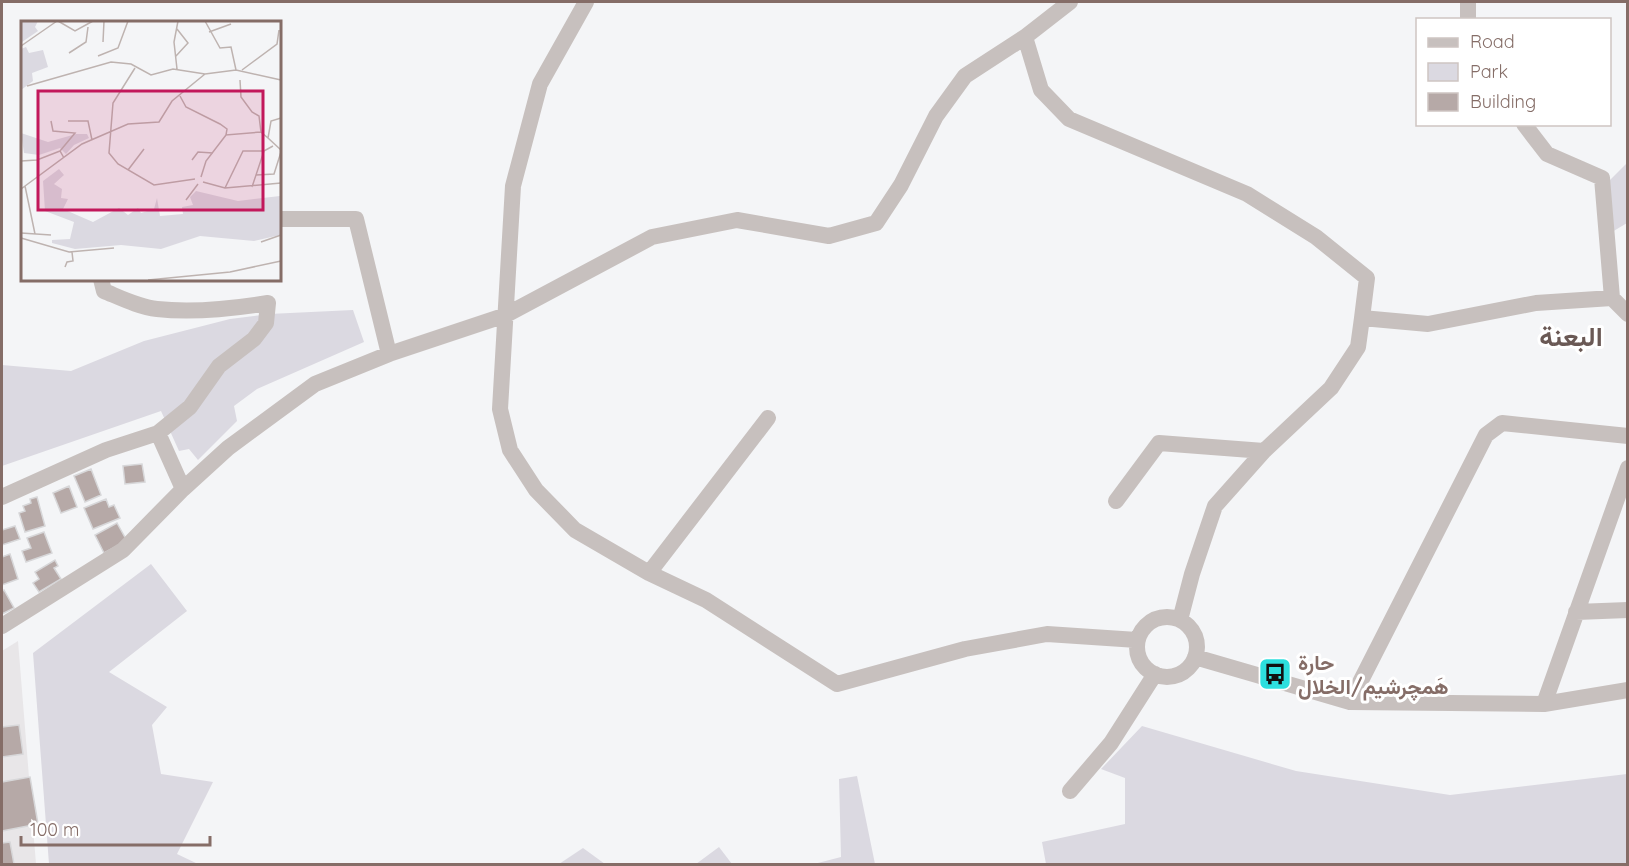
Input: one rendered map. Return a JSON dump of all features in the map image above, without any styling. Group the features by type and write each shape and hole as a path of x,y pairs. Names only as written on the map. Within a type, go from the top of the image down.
{"street":[{"path":"586,2 540,84 513,186 500,410 510,450 536,490 575,530 649,573 706,600 837,684 965,649 1047,634 1137,640"},
{"path":"2,626 123,549 228,448 315,384 389,354 506,315 652,237 736,220 829,236 876,223 901,185 936,116 965,76 1025,37 1070,2"},
{"path":"1468,2 1468,18"},
{"path":"1025,37 1041,90 1069,119 1248,194 1316,237 1367,278 1358,347 1331,388 1264,451 1215,506 1192,574 1180,620"},
{"path":"1526,126 1547,154 1602,178 1612,298 1628,314"},
{"path":"280,219 356,219 389,354"},
{"path":"2,497 106,450 158,434 190,406 219,366 254,339 266,323 268,303 204,310 155,309 128,302 104,291 101,280"},
{"path":"1362,318 1428,324 1536,303 1612,298"},
{"path":"649,573 768,418"},
{"path":"1350,702 1486,435 1502,423 1628,436"},
{"path":"158,434 183,489"},
{"path":"1116,501 1160,443 1264,451"},
{"path":"1544,704 1628,468"},
{"path":"1576,612 1628,610"},
{"path":"1162,617 1180,620 1192,632 1196,648 1195,657 1183,672 1164,676 1155,674 1140,660 1137,640 1141,632 1154,620 1162,617"},
{"path":"1195,657 1350,702 1544,704 1628,690"},
{"path":"1070,791 1110,743 1155,674"}],"shaded area":[{"path":"18,641 36,864 2,864 2,651"}],"green space":[{"path":"1627,163 1627,223 1612,232 1608,182"},
{"path":"353,310 364,342 257,389 234,406 237,421 198,460 189,449 179,451 161,411 2,466 2,365 71,371 144,341 230,319 269,314"},
{"path":"151,564 187,611 109,672 167,707 152,725 161,774 213,782 177,854 198,864 49,864 33,653"},
{"path":"1142,726 1296,771 1450,795 1627,774 1627,864 1046,864 1042,842 1125,824 1125,778 1101,769"},
{"path":"857,776 875,864 814,864 841,857 839,779"},
{"path":"719,847 732,864 696,864"},
{"path":"583,848 605,864 559,864"}],"building":[{"path":"142,464 145,482 125,484 123,466"},
{"path":"91,469 101,495 85,502 74,476"},
{"path":"69,486 77,507 61,513 53,493"},
{"path":"37,497 45,526 25,532 19,513 25,511 23,506 31,503 30,499"},
{"path":"106,499 109,507 114,505 120,518 93,529 84,508"},
{"path":"117,523 127,541 104,553 95,535"},
{"path":"15,526 20,539 2,545 2,530"},
{"path":"44,532 52,553 26,562 22,551 31,548 27,538"},
{"path":"10,554 18,579 2,585 2,557"},
{"path":"55,560 58,566 54,568 61,579 39,592 33,583 39,579 35,572"},
{"path":"4,590 14,608 2,614 2,591"},
{"path":"19,725 23,754 2,757 2,727"},
{"path":"30,777 38,824 2,831 2,782"},
{"path":"10,842 14,864 2,864 2,843"}],"place":[{"name":"حارة هَمچرشيم/الخلال","path":"1275,674"}],"district":[{"name":"البعنة","path":"1571,336"}]}
